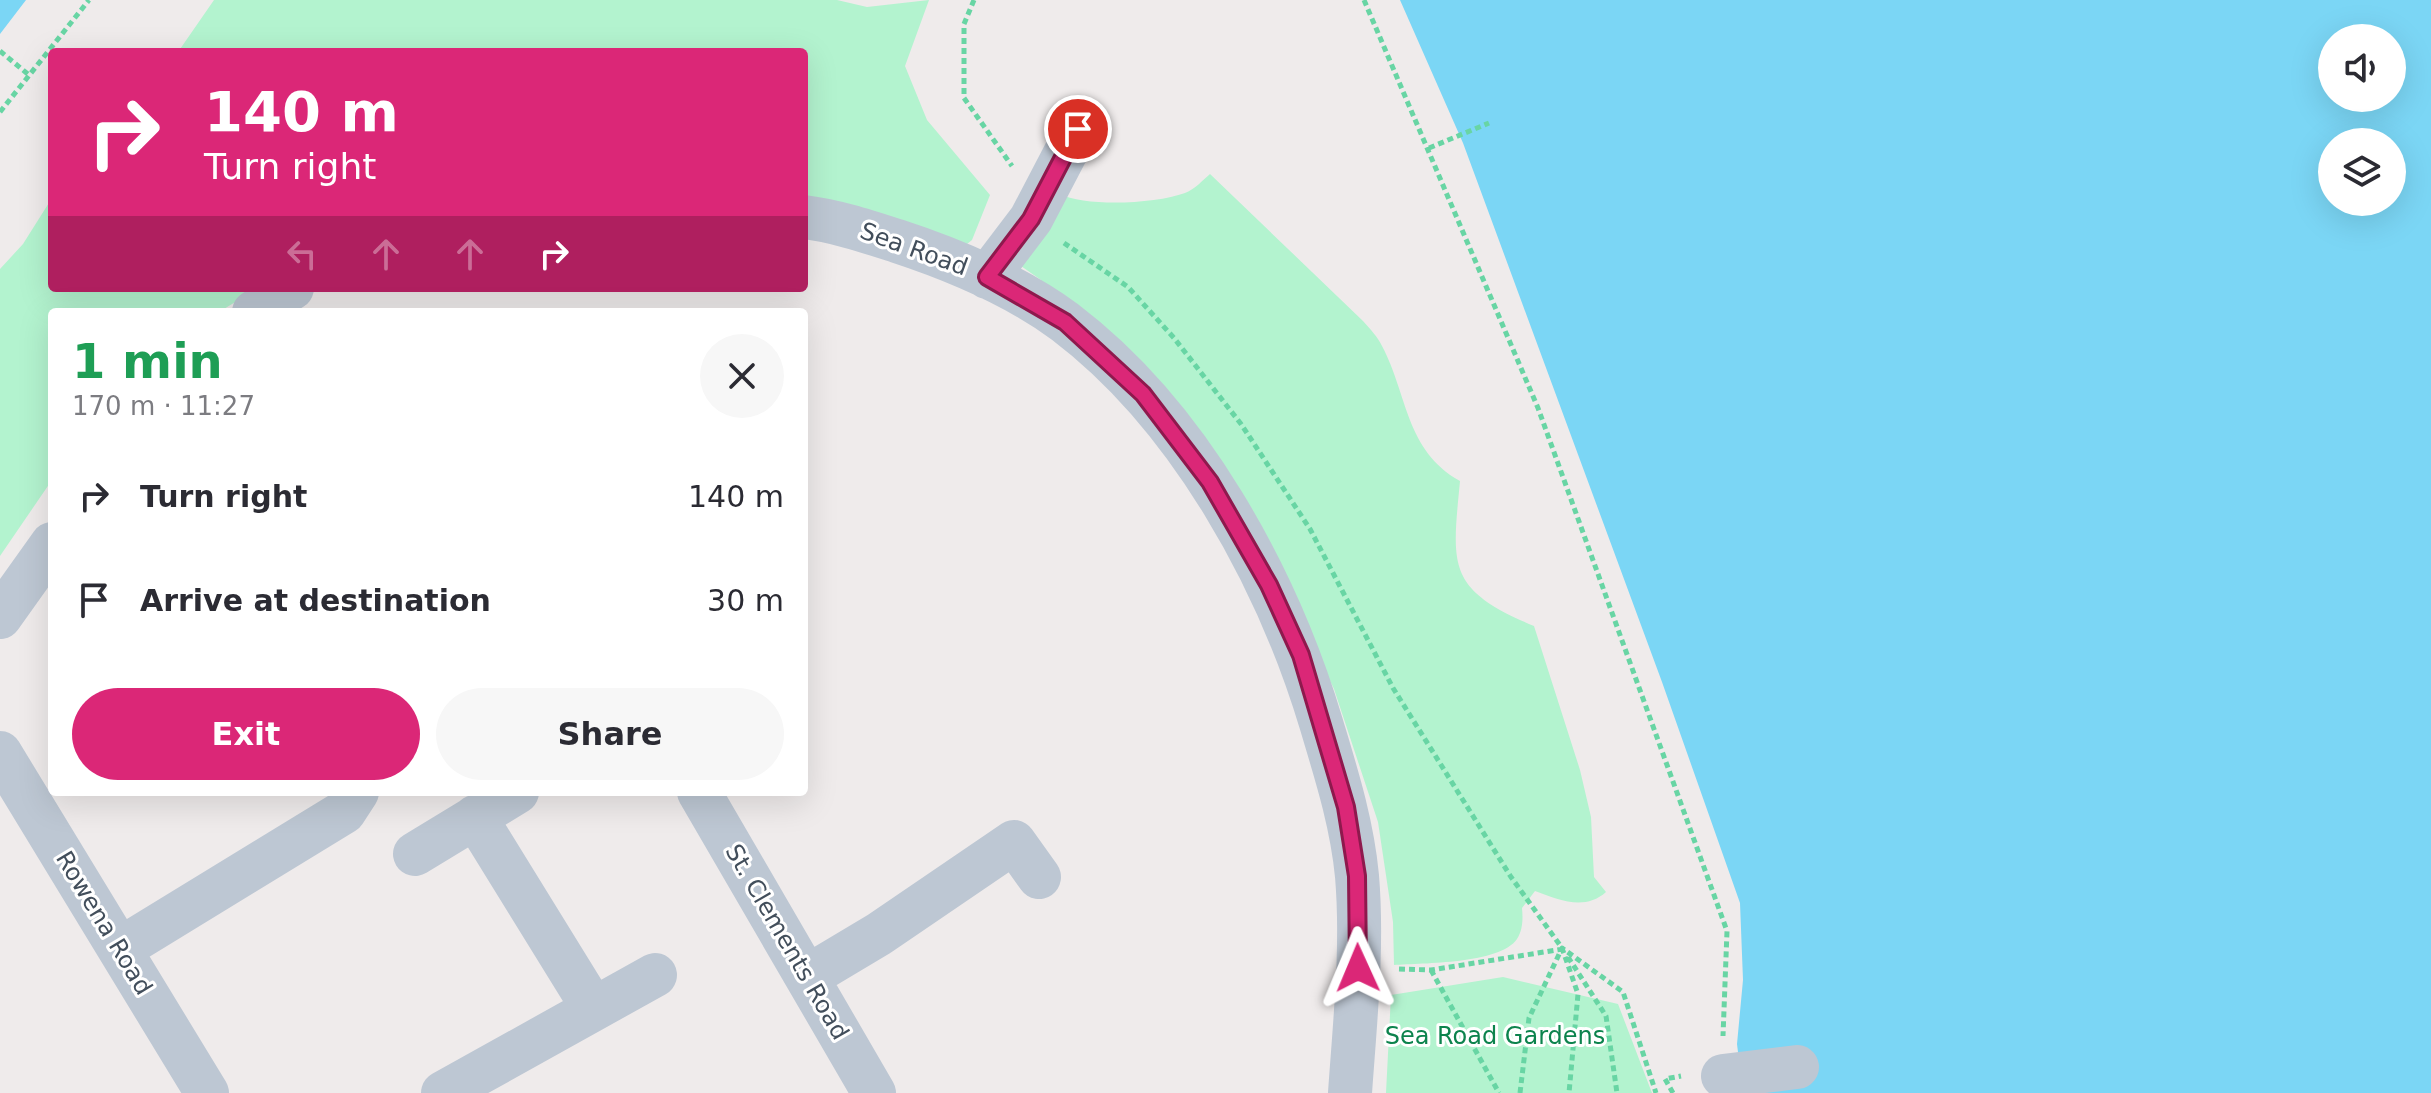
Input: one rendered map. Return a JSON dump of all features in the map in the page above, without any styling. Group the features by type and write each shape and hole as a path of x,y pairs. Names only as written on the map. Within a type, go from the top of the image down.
{"street":[{"path":"987,277 1031,219 1078,129"},
{"name":"Sea Road","path":"808,218 835,221 957,260 1065,322 1143,394 1210,482 1269,585 1301,655 1346,807 1357,876 1358,968 1350,1093"},
{"path":"260,308 286,292"},
{"path":"0,617 48,550"},
{"name":"Rowena Road","path":"0,753 207,1093"},
{"path":"120,949 344,812 354,796"},
{"path":"415,854 510,796"},
{"name":"St. Clements Road","path":"701,796 874,1093"},
{"path":"475,817 593,1008"},
{"path":"807,977 879,934 1014,842 1039,877"},
{"path":"443,1093 655,975"},
{"path":"1723,1076 1797,1067"}],"path":[{"path":"51,48 89,0"},
{"path":"974,0 964,24 964,98 1014,169"},
{"path":"1364,0 1538,408 1727,931 1723,1076"},
{"path":"0,51 29,75"},
{"path":"0,112 48,51"},
{"path":"1429,148 1489,123"},
{"path":"1031,219 1128,287 1174,338 1241,424 1310,529 1393,688 1511,877 1606,1016 1617,1093"},
{"path":"1520,1093 1529,1018 1562,948"},
{"path":"1562,948 1578,994 1569,1093"},
{"path":"1358,968 1431,970 1562,948 1623,992 1656,1093"},
{"path":"1431,970 1499,1093"},
{"path":"1665,1079 1673,1093"}],"green space":[{"path":"214,0 837,0 867,7 929,0 905,66 927,120 990,195 972,240 967,244 808,205 808,48 181,48"},
{"path":"1210,174 1376,336 1391,365 1418,438 1428,454 1460,481 1456,534 1461,572 1484,600 1534,626 1580,770 1591,817 1594,877 1606,892 1589,901 1572,902 1535,891 1522,908 1517,939 1495,953 1460,961 1394,965 1393,922 1378,822 1334,689 1262,542 1035,291 1041,280 1014,261 1059,194 1086,201 1156,200 1188,192"},
{"path":"48,204 48,292 252,292 226,308 48,308 48,486 0,556 0,269 23,244"},
{"name":"Sea Road Gardens","path":"1503,977 1618,1004 1652,1093 1386,1093 1391,995"}],"water":[{"path":"0,0 26,0 0,34"},
{"path":"1400,0 2431,0 2431,1093 1743,1093 1737,1044 1743,980 1740,903 1463,143"}],"route":[{"path":"1078,129 1031,219 987,277 1065,322 1143,394 1210,482 1269,585 1301,655 1346,807 1357,876 1358,968"}]}
